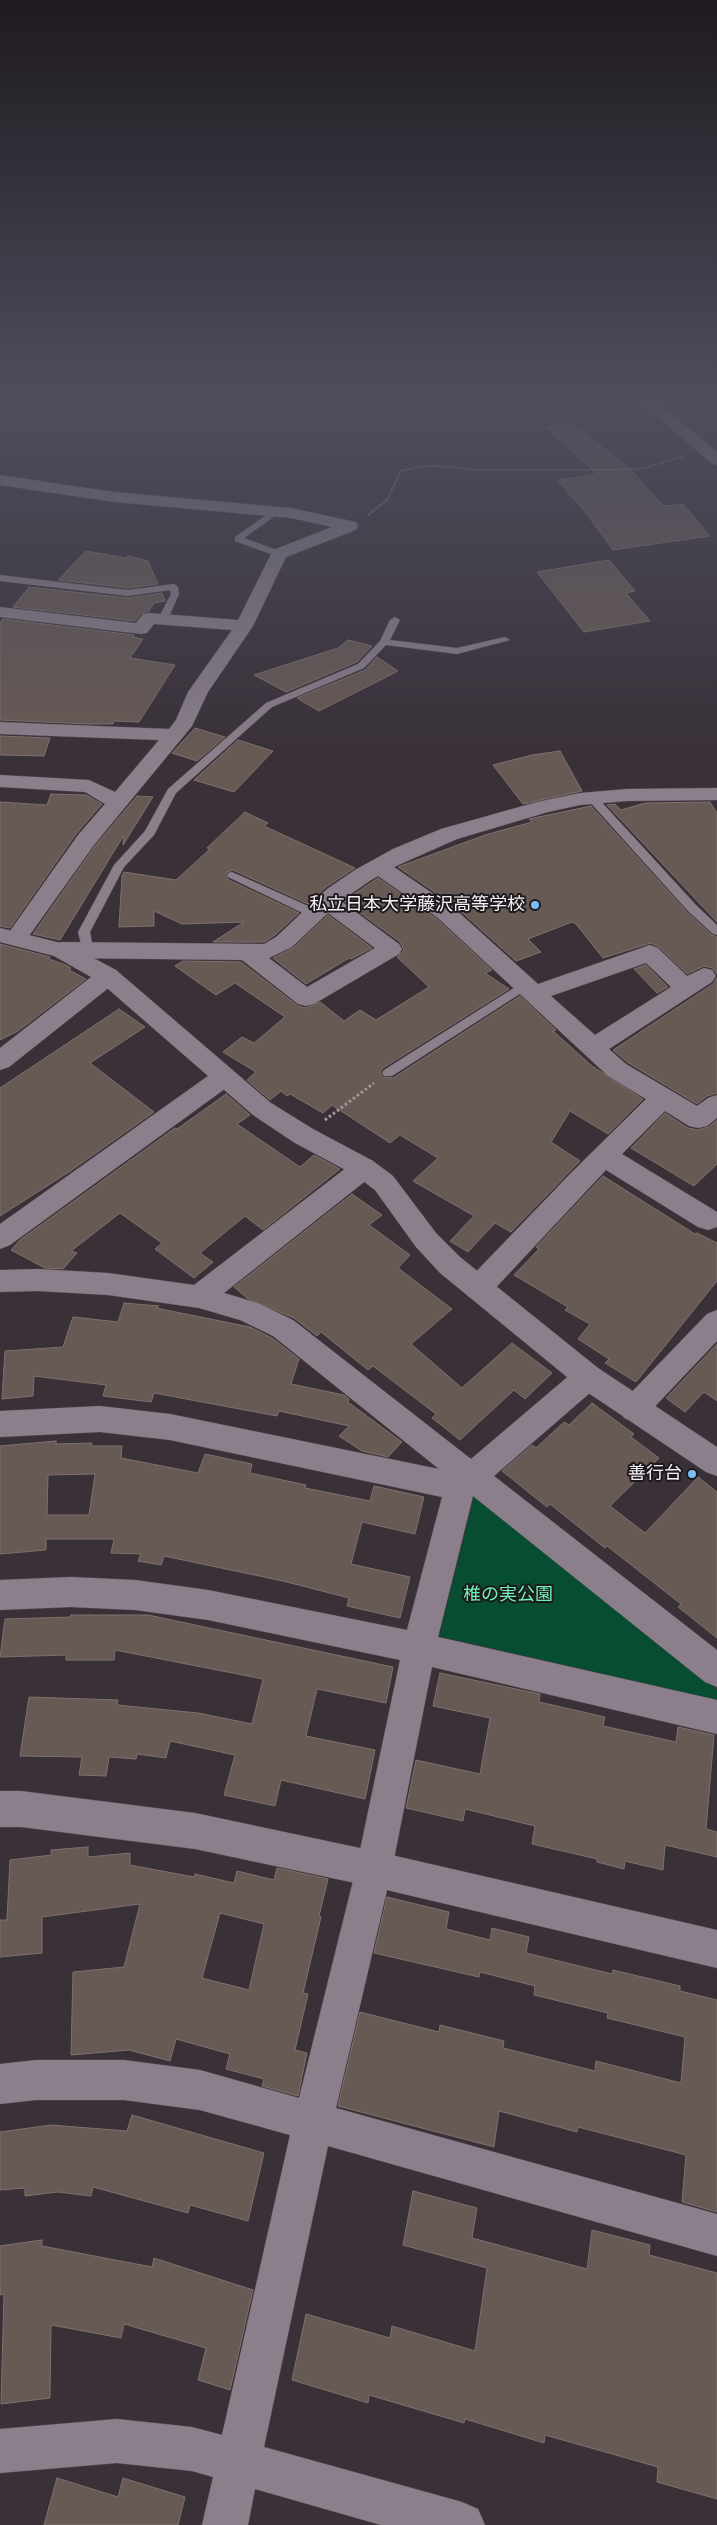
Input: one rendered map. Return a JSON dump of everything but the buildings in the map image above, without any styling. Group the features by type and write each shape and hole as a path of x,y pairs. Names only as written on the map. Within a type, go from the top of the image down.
{"street":[{"path":"325,519 350,526"},
{"path":"350,526 279,554 244,626 198,692 185,722 8,936 61,950 108,976 262,1109 304,1136 364,1168 384,1183 426,1240 450,1265 588,1377 717,1463"},
{"path":"0,612 141,630 150,618 244,626"},
{"path":"0,728 174,735"},
{"path":"0,781 89,786 118,802"},
{"path":"61,950 247,953 269,951 284,942 320,907 363,875 449,834 491,820 544,806 592,798 717,794"},
{"path":"380,866 446,913 617,1070 698,1119 717,1104"},
{"path":"247,953 306,998 391,949 320,907"},
{"path":"530,990 650,953 695,982 593,1048"},
{"path":"0,1061 108,976"},
{"path":"0,1238 224,1077"},
{"path":"478,1288 604,1156 663,1098"},
{"path":"604,1156 708,1220"},
{"path":"198,1297 364,1168"},
{"path":"0,1281 38,1280 108,1284 198,1297 248,1311 283,1328 466,1482 717,1670"},
{"path":"634,1409 717,1322"},
{"path":"225,2525 237,2460 313,2120 374,1869 419,1648 466,1482 588,1377"},
{"path":"0,1424 100,1420 170,1427 466,1482"},
{"path":"0,1595 71,1592 135,1594 208,1605 419,1648 717,1717"},
{"path":"0,1809 21,1808 195,1831 374,1869 717,1949"},
{"path":"0,2084 36,2080 124,2080 200,2090 313,2120 717,2235"},
{"path":"0,2451 117,2441 192,2449 237,2460 462,2525"}],"lane":[{"path":"268,519 238,540 279,554"},
{"path":"0,578 128,593 174,587 174,594 163,619"},
{"path":"87,949 84,932 118,865 150,832 172,791 269,705 361,666 384,642 395,620"},
{"path":"384,642 457,650 505,640"},
{"path":"592,798 692,908 717,931"},
{"path":"232,875 320,907"},
{"path":"388,1073 530,990"}],"path":[{"path":"350,526 360,519"},
{"path":"304,1136 388,1073"}],"green space":[{"name":"椎の実公園","path":"474,1497 717,1690 717,1700 439,1636"}],"place":[{"name":"私立日本大学藤沢高等学校","path":"535,905"},
{"name":"善行台","path":"692,1474"}]}
